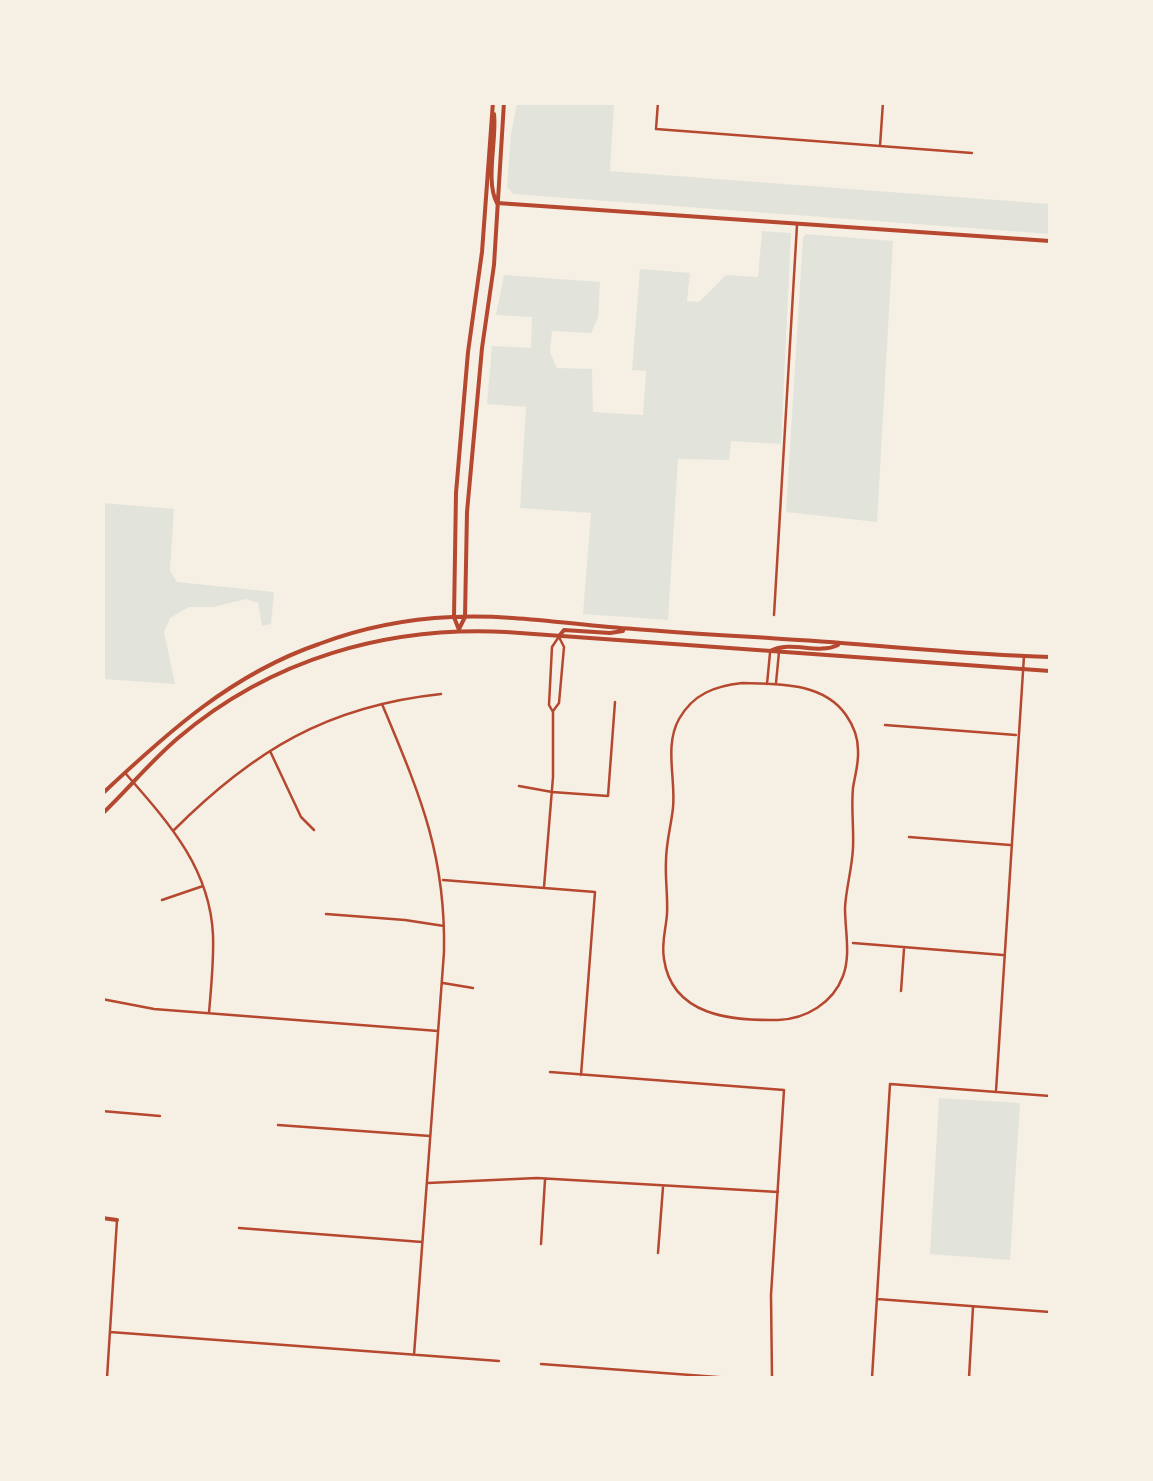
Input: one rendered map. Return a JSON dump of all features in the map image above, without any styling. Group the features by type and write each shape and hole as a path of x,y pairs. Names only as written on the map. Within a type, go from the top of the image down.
{"main road":[{"path":"493,102 496,129 492,191 497,203"},
{"path":"459,630 454,616 456,493 468,352 482,252 493,102"},
{"path":"459,630 466,617 467,512 494,265 504,102"},
{"path":"497,203 1050,241"},
{"path":"102,794 197,709 237,682 316,644 370,628 454,616 507,618 1050,657"},
{"path":"558,637 564,630 610,633 633,629"},
{"path":"102,814 162,752 197,723 264,681 318,657 412,634 459,630 1050,671"},
{"path":"770,651 784,646 831,649 842,643"},
{"path":"102,1218 117,1220"}],"street":[{"path":"658,102 656,130 972,153"},
{"path":"880,146 883,102"},
{"path":"774,615 797,224"},
{"path":"544,888 552,792 549,705 552,647 558,637 564,647 559,704 552,712"},
{"path":"767,684 770,651"},
{"path":"776,685 779,652"},
{"path":"996,1092 1024,656"},
{"path":"768,672 777,672"},
{"path":"722,685 776,685 814,690 831,699 854,730 858,748 845,908 847,960 835,991 810,1013 777,1020 726,1017 690,1004 667,975 663,956 668,899 666,846 674,795 672,740 688,705 704,693 722,685"},
{"path":"174,830 225,782 269,750 330,720 382,704 441,694"},
{"path":"519,786 608,796 615,702"},
{"path":"382,704 428,821 441,880 444,926 414,1354"},
{"path":"885,725 1018,735"},
{"path":"269,750 302,817 314,830"},
{"path":"126,772 174,830 192,857 204,886 213,936 209,1013"},
{"path":"909,837 1011,845"},
{"path":"441,880 595,892 581,1074"},
{"path":"162,900 204,886"},
{"path":"326,914 444,926"},
{"path":"853,944 1004,955"},
{"path":"901,990 904,947"},
{"path":"442,983 473,988"},
{"path":"102,998 135,1006 438,1030"},
{"path":"550,1072 784,1090 772,1295 772,1378"},
{"path":"872,1378 890,1084 1050,1096"},
{"path":"102,1112 160,1116"},
{"path":"278,1125 430,1136"},
{"path":"426,1184 521,1177 778,1192"},
{"path":"540,1244 546,1178"},
{"path":"658,1253 663,1186"},
{"path":"107,1378 117,1220"},
{"path":"239,1228 422,1242"},
{"path":"877,1299 1050,1312"},
{"path":"969,1378 974,1306"},
{"path":"110,1332 498,1361"},
{"path":"541,1364 731,1378"}],"shaded area":[{"path":"517,103 614,103 610,171 1050,204 1050,234 513,194 507,187"},
{"path":"762,231 791,233 781,444 731,441 729,460 678,459 668,620 583,614 591,513 520,508 526,407 487,404 492,346 531,348 532,317 496,315 504,275 600,282 598,318 591,333 552,331 550,352 557,368 592,369 593,412 643,415 646,371 632,370 640,269 690,273 687,301 699,302 726,275 758,277"},
{"path":"806,234 893,241 877,522 786,512"},
{"path":"102,503 174,509 170,570 177,582 274,592 271,624 262,626 258,603 246,599 214,607 189,607 170,618 164,632 175,684 103,679"},
{"path":"939,1098 1020,1103 1010,1260 930,1254"}]}
